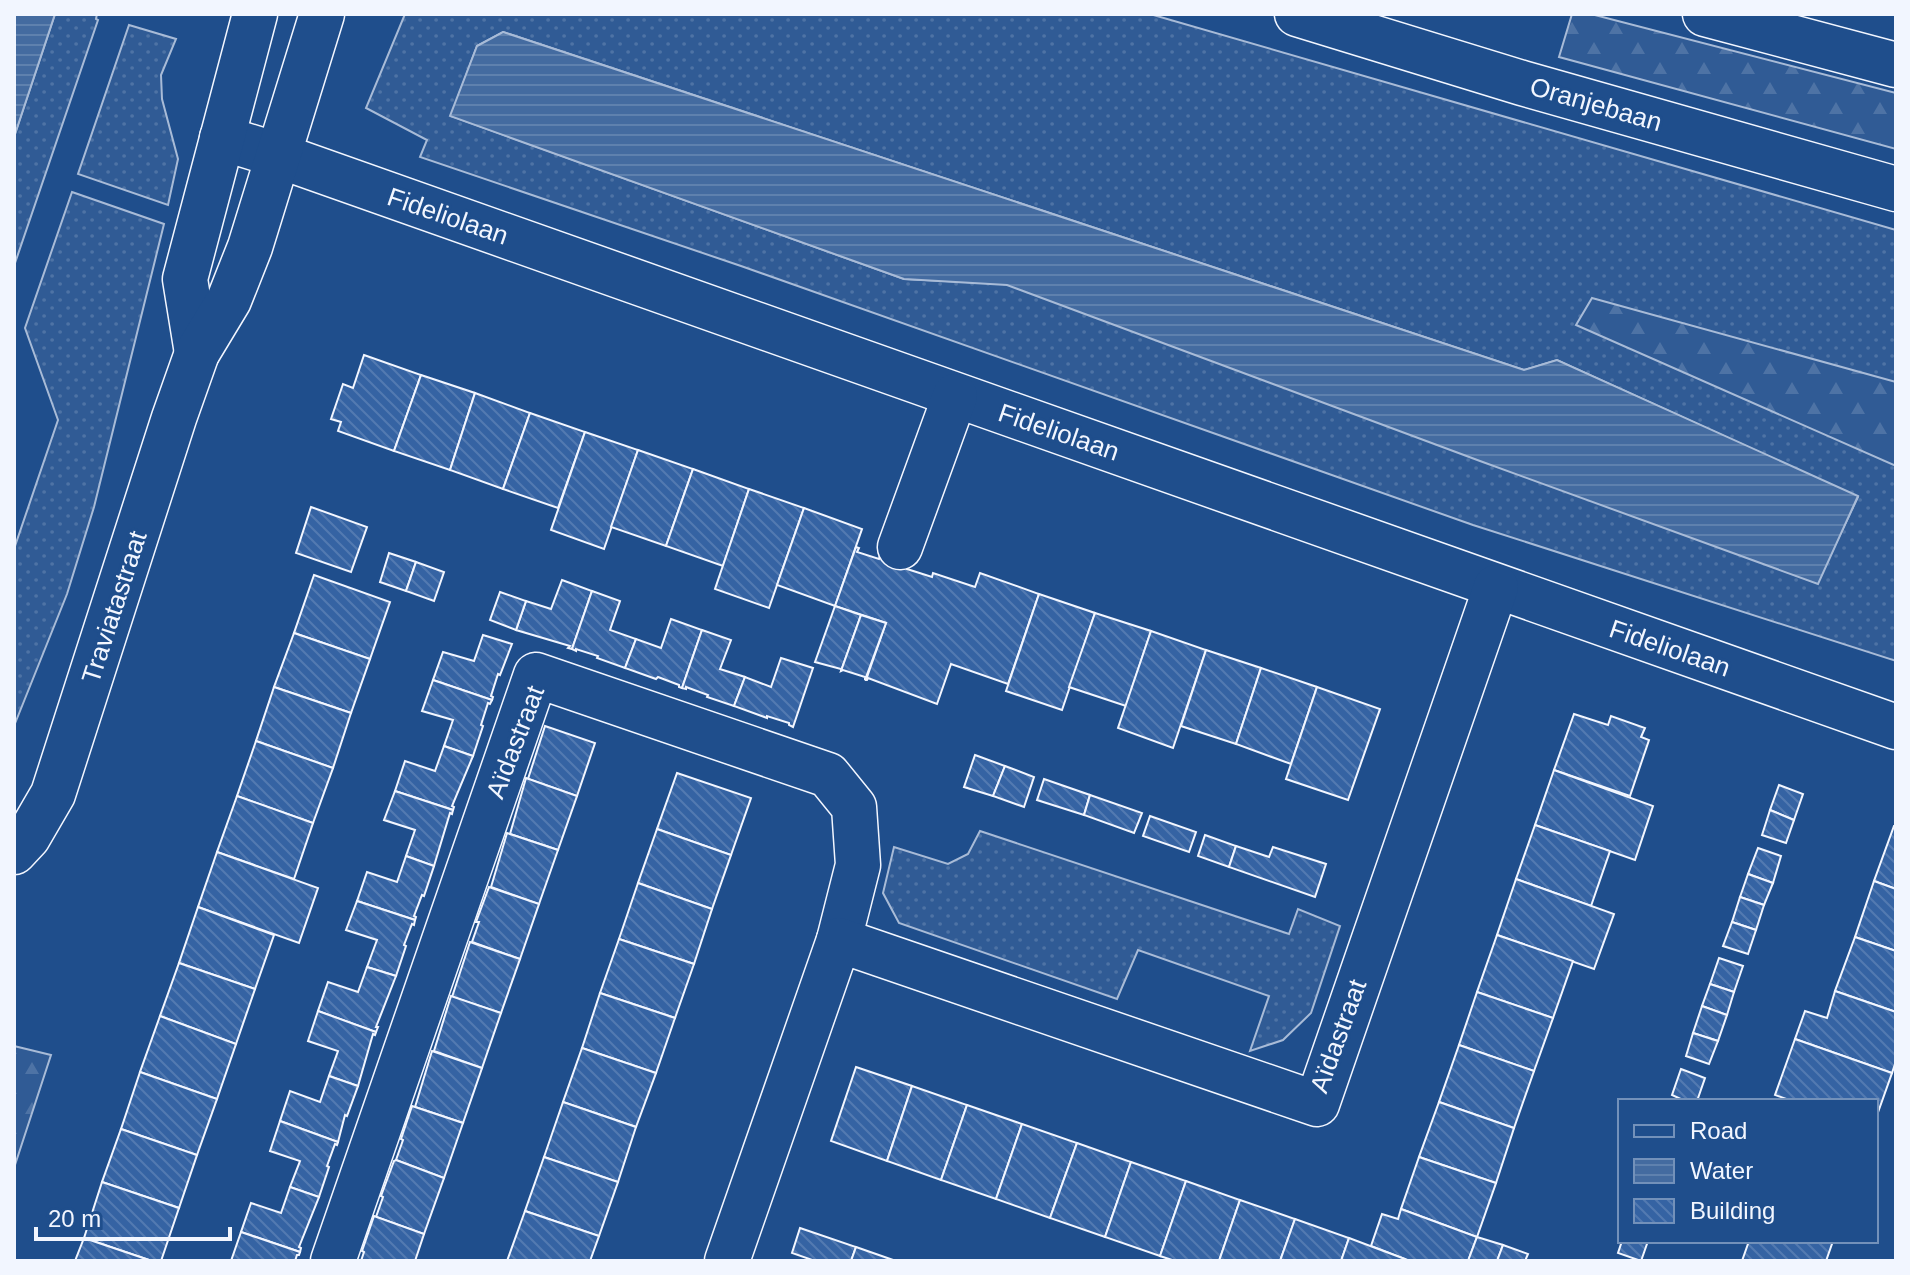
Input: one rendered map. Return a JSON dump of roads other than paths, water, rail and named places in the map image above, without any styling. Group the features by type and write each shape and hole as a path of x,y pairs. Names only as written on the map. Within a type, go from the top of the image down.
{"street":[{"name":"Traviatastraat","path":"197,353 185,279 255,14"},
{"name":"Traviatastraat","path":"14,852 28,837 53,794 174,418 197,353 229,300 250,247 322,14"},
{"name":"Oranjebaan","path":"1297,14 1522,83 1896,189"},
{"path":"1705,14 1896,65"},
{"name":"Fideliolaan","path":"222,138 1896,727"},
{"path":"900,547 955,396"},
{"name":"Aïdastraat","path":"839,940 1317,1104 1496,587"},
{"name":"Aïdastraat","path":"333,1261 536,675 828,775 854,807 858,865 839,940 727,1261"}],"water":[{"path":"14,14 55,14 14,137"},
{"path":"503,32 1524,370 1557,360 1858,496 1818,584 1007,285 904,279 450,116 477,46"}]}
